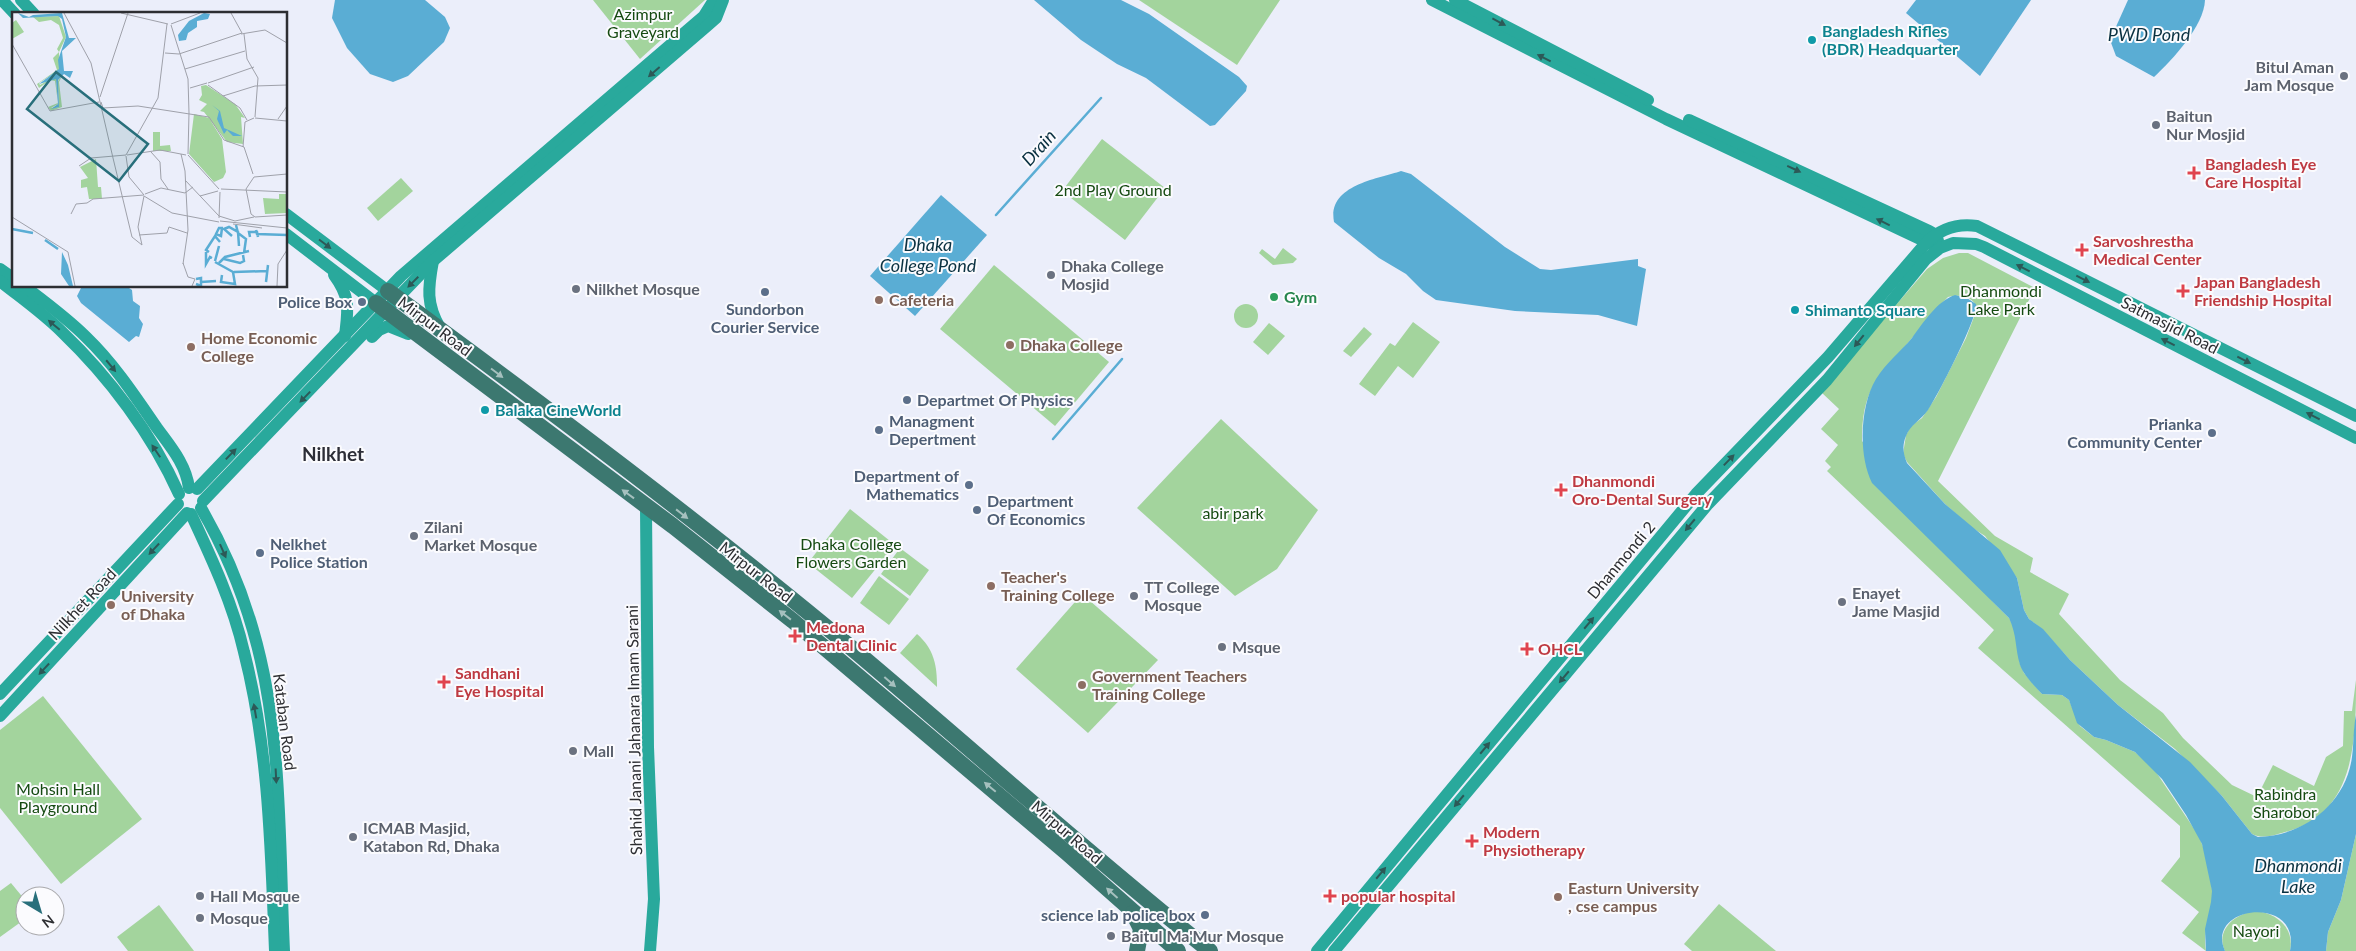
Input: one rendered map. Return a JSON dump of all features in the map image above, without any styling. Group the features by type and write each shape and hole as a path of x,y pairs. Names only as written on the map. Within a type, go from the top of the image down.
{"highway":[{"name":"Mirpur Road","path":"393,295 442,330 654,492 869,674 1210,951"},
{"name":"Mirpur Road","path":"382,307 778,609 869,674 1178,951"},
{"path":"1131,910 1141,929 1137,951"},
{"path":"1148,951 1175,924"}],"main road":[{"path":"2,0 13,12"},
{"path":"21,0 32,12"},
{"path":"393,295 401,276 704,16 714,0"},
{"path":"393,295 716,18 724,0"},
{"path":"1432,0 1754,156 1926,243 1940,248"},
{"path":"1455,0 1668,115"},
{"path":"1754,156 1936,235 1940,248"},
{"name":"Mirpur Road","path":"288,216 393,295"},
{"name":"Dhanmondi 2","path":"1317,951 1696,494 1828,357 1926,243 1936,235 1958,225 1977,226"},
{"name":"Satmasjid Road","path":"1977,226 2356,416"},
{"name":"Mirpur Road","path":"288,235 382,307"},
{"name":"Satmasjid Road","path":"1940,248 1954,244 1969,243 1984,247 2356,438"},
{"name":"Dhanmondi 2","path":"1334,951 1708,504 1827,380 1920,266 1940,248"},
{"path":"322,260 345,290 348,306 345,336"},
{"path":"434,261 428,294 432,312 442,330"},
{"path":"0,269 12,278"},
{"path":"0,281 60,331 89,361 133,417 191,501"},
{"path":"27,288 88,338 130,388 179,459 188,479 191,501"},
{"name":"Nilkhet Road","path":"0,694 191,501 323,379 393,295"},
{"name":"Nilkhet Road","path":"0,716 191,501 345,336 382,307"},
{"path":"323,379 332,376 379,330 388,326 406,332 430,350 441,352"},
{"name":"Kataban Road","path":"191,501 237,585 255,639 274,749 275,951"},
{"name":"Shahid Janani Jahanara Imam Sarani","path":"646,508 648,747 654,899 650,951"},
{"name":"Kataban Road","path":"274,825 284,951"}],"green space":[{"name":"Azimpur Graveyard","path":"593,0 705,0 640,59"},
{"path":"1139,0 1280,0 1237,65"},
{"name":"2nd Play Ground","path":"1102,139 1165,188 1125,240 1062,191"},
{"path":"401,178 413,191 378,221 367,208"},
{"path":"1283,248 1297,259 1293,263 1273,265 1259,253 1262,249 1275,259"},
{"name":"Dhanmondi Lake Park","path":"1959,253 1968,253 2035,288 1938,481 1995,536 2033,558 2030,572 2069,594 2059,614 2120,680 2163,713 2183,738 2232,785 2257,797 2273,765 2314,786 2326,757 2343,746 2344,711 2352,711 2356,680 2355,725 2352,748 2348,770 2340,790 2328,807 2311,821 2289,831 2270,836 2252,834 2222,796 2175,749 2118,705 2070,660 2043,630 2029,619 2024,610 2017,578 1985,536 1971,527 1945,504 1907,462 1903,454 1906,435 1911,426 1922,418 1936,397 1966,338 1977,309 1973,301 1961,296 1948,297 1879,377 1868,398 1862,441 1993,602 2009,618 2016,631 2020,664 2024,673 2042,694 2062,695 2069,700 2080,726 2094,737 2135,752 2154,769 2197,833 2206,857 2212,885 2212,901 2205,938 2206,951 2182,933 2199,912 2161,881 2180,857 2180,826 1978,648 1994,630 1827,471 1831,467 1825,461 1838,445 1821,429 1839,409 1821,392 1927,269 1943,258"},
{"path":"994,265 1109,362 1055,426 940,329"},
{"path":"1246,304 1254,308 1258,316 1254,324 1246,328 1238,324 1234,316 1238,308"},
{"path":"1413,322 1440,342 1413,378 1398,366 1375,396 1359,384 1390,343 1395,346"},
{"path":"1269,323 1285,336 1268,355 1253,342"},
{"path":"1364,327 1372,334 1351,357 1343,351"},
{"name":"abir park","path":"1221,419 1318,510 1277,569 1235,596 1137,508"},
{"name":"Dhaka College Flowers Garden","path":"850,509 895,545 852,598 808,563"},
{"path":"900,548 929,570 910,596 881,574"},
{"path":"879,576 909,599 889,625 860,603"},
{"path":"1082,594 1158,660 1088,733 1016,669"},
{"path":"917,634 931,652 936,672 937,687 900,653"},
{"name":"Mohsin Hall Playground","path":"43,696 142,819 61,884 0,808 0,730"},
{"name":"Rabindra Sharobor","path":"2356,834 2356,951 2326,951 2328,932 2341,900"},
{"path":"11,883 15,888 15,926 0,937 0,891"},
{"path":"1719,904 1776,951 1692,951 1684,944"},
{"path":"159,905 194,951 128,951 117,937"},
{"name":"Nayori","path":"2254,911 2270,914 2287,928 2290,935 2290,951 2225,951 2223,936 2229,924 2234,919"}],"water":[{"path":"335,0 425,0 445,17 450,28 444,42 408,76 393,82 370,74 347,48 332,18"},
{"path":"1034,0 1121,0 1149,14 1239,77 1247,86 1246,91 1215,125 1210,126 1146,78 1117,64 1081,40"},
{"path":"1916,0 2031,0 1980,76 1906,13"},
{"name":"PWD Pond","path":"2128,0 2205,0 2199,20 2186,42 2154,77 2116,56 2110,40"},
{"path":"1401,171 1411,174 1505,247 1540,269 1551,270 1638,259 1638,266 1646,269 1637,326 1598,315 1515,311 1436,300 1423,291 1406,274 1379,258 1334,222 1334,210 1338,200 1346,192 1368,181"},
{"name":"Dhaka College Pond","path":"941,195 987,235 915,316 870,276"},
{"path":"81,288 129,288 132,290 133,301 140,306 139,318 143,324 139,337 136,336 129,342 81,303 77,296"},
{"name":"Dhanmondi Lake","path":"1955,295 1967,298 1976,304 1971,324 1933,402 1925,414 1908,432 1904,443 1905,456 1907,463 1945,504 2000,550 2017,578 2024,610 2029,619 2043,629 2070,660 2118,705 2190,762 2222,796 2252,834 2258,837 2291,831 2306,824 2331,803 2341,789 2348,774 2352,757 2356,715 2356,834 2341,900 2328,932 2326,951 2290,951 2290,933 2282,920 2269,914 2254,912 2240,916 2228,924 2222,935 2225,951 2206,951 2205,929 2212,891 2202,844 2186,815 2162,779 2135,752 2094,737 2077,723 2069,700 2062,695 2042,694 2027,677 2020,665 2009,618 1872,483 1867,472 1863,445 1864,416 1871,390 1884,368 1912,338 1931,313 1942,302"}],"waterway":[{"name":"Drain","path":"996,215 1101,98"},
{"path":"1053,439 1122,359"}],"place":[{"name":"Bangladesh Rifles (BDR) Headquarter","path":"1812,40"},
{"name":"Bitul Aman Jam Mosque","path":"2344,76"},
{"name":"Baitun Nur Mosjid","path":"2156,125"},
{"name":"Bangladesh Eye Care Hospital","path":"2194,173"},
{"name":"Sarvoshrestha Medical Center","path":"2082,250"},
{"name":"Dhaka College Mosjid","path":"1051,275"},
{"name":"Nilkhet Mosque","path":"576,289"},
{"name":"Japan Bangladesh Friendship Hospital","path":"2183,291"},
{"name":"Sundorbon Courier Service","path":"765,292"},
{"name":"Gym","path":"1274,297"},
{"name":"Cafeteria","path":"879,300"},
{"name":"Police Box","path":"362,302"},
{"name":"Shimanto Square","path":"1795,310"},
{"name":"Dhaka College","path":"1010,345"},
{"name":"Home Economic College","path":"191,347"},
{"name":"Departmet Of Physics","path":"907,400"},
{"name":"Balaka CineWorld","path":"485,410"},
{"name":"Managment Depertment","path":"879,430"},
{"name":"Prianka Community Center","path":"2212,433"},
{"name":"Department of Mathematics","path":"969,485"},
{"name":"Dhanmondi Oro-Dental Surgery","path":"1561,490"},
{"name":"Department Of Economics","path":"977,510"},
{"name":"Zilani Market Mosque","path":"414,536"},
{"name":"Nelkhet Police Station","path":"260,553"},
{"name":"Teacher's Training College","path":"991,586"},
{"name":"TT College Mosque","path":"1134,596"},
{"name":"Enayet Jame Masjid","path":"1842,602"},
{"name":"University of Dhaka","path":"111,605"},
{"name":"Medona Dental Clinic","path":"795,636"},
{"name":"Msque","path":"1222,647"},
{"name":"OHCL","path":"1527,649"},
{"name":"Sandhani Eye Hospital","path":"444,682"},
{"name":"Government Teachers Training College","path":"1082,685"},
{"name":"Mall","path":"573,751"},
{"name":"ICMAB Masjid, Katabon Rd, Dhaka","path":"353,837"},
{"name":"Modern Physiotherapy","path":"1472,841"},
{"name":"Hall Mosque","path":"200,896"},
{"name":"popular hospital","path":"1330,896"},
{"name":"Easturn University , cse campus","path":"1558,897"},
{"name":"science lab police box","path":"1205,915"},
{"name":"Mosque","path":"200,918"},
{"name":"Baitul Ma'Mur Mosque","path":"1111,936"}],"district":[{"name":"Nilkhet","path":"333,454"}]}
